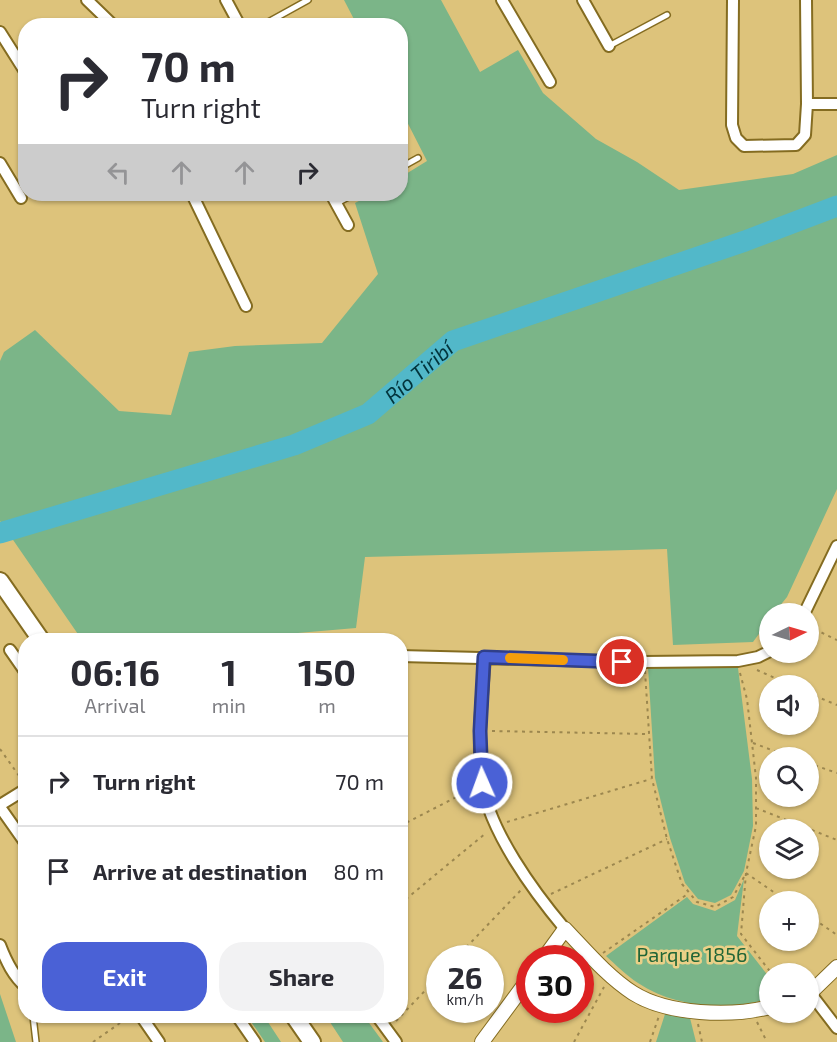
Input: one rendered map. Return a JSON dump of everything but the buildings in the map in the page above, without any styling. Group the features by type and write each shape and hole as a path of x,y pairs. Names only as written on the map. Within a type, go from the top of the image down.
{"main road":[{"path":"0,581 36,633"},
{"path":"299,1023 312,1042"}],"street":[{"path":"87,0 106,18"},
{"path":"226,0 236,18"},
{"path":"502,0 550,82"},
{"path":"583,0 609,46"},
{"path":"733,0 732,125 735,138 744,146 796,145 805,135 806,0"},
{"path":"0,32 18,60"},
{"path":"807,104 837,104"},
{"path":"0,163 18,193"},
{"path":"195,201 246,306"},
{"path":"335,201 348,225"},
{"path":"809,603 837,546"},
{"path":"10,650 18,662"},
{"path":"408,656 644,662 738,661 759,656"},
{"path":"484,657 480,731 482,783 496,826 541,899 595,959 634,993 663,1005 696,1012 759,1009"},
{"path":"18,793 0,806 18,832"},
{"path":"554,945 566,929"},
{"path":"0,945 18,980"},
{"path":"819,986 837,968"},
{"path":"482,1042 516,997"},
{"path":"819,1006 837,1028"},
{"path":"146,1023 159,1042"},
{"path":"242,1023 255,1042"},
{"path":"382,1023 396,1042"}],"lane":[{"path":"275,18 308,0"},
{"path":"609,46 667,15"},
{"path":"408,164 418,158"},
{"path":"34,1023 36,1042"}],"path":[{"path":"819,631 837,640"},
{"path":"738,661 768,675"},
{"path":"738,661 747,699 756,778 756,826 746,873 741,934 763,963"},
{"path":"644,662 652,779 682,884 697,902 715,907 733,897 746,873"},
{"path":"819,698 837,705"},
{"path":"480,731 648,734"},
{"path":"752,743 763,747"},
{"path":"0,749 18,775"},
{"path":"819,767 837,773"},
{"path":"408,898 496,826 652,779"},
{"path":"408,822 482,783"},
{"path":"756,807 837,840"},
{"path":"541,899 668,839"},
{"path":"746,873 772,891"},
{"path":"468,945 529,882"},
{"path":"595,959 689,893"},
{"path":"819,922 837,934"},
{"path":"574,1042 611,974"},
{"path":"408,1008 426,989"},
{"path":"650,1042 663,1005"},
{"path":"752,1011 767,1042"},
{"path":"696,1012 702,1042"},
{"path":"93,1042 120,1023"},
{"path":"387,1029 393,1023"}],"green space":[{"path":"344,0 441,0 480,72 518,50 543,93 596,139 637,162 679,190 793,174 837,155 837,489 787,597 782,603 759,603 759,634 753,642 673,645 667,549 365,557 356,628 298,633 77,633 0,521 0,361 4,352 35,330 119,411 171,415 189,352 235,346 322,343 378,274 355,203 359,201 408,201 408,173 427,161 408,124 408,18 353,18"},
{"name":"Parque 1856","path":"648,667 738,668 752,779 753,826 744,871 731,895 715,903 698,899 685,883 670,838 655,778"},
{"name":"Parque 1856","path":"744,879 737,936 759,964 759,1002 719,1006 668,998 638,983 606,956 687,897 693,904 715,911 735,900"},
{"path":"0,994 16,1042 0,1042"},
{"name":"Parque 1856","path":"666,1011 690,1018 696,1042 656,1042"},
{"path":"252,1023 269,1023 281,1042 265,1042"},
{"path":"331,1023 369,1023 383,1042 343,1042"}],"waterway":[{"name":"Río Tiribí","path":"0,533 294,445 368,414 453,341 745,241 837,206"}],"slow traffic":[{"path":"510,658 563,660"}],"route":[{"path":"482,783 480,731 484,657 622,662"}]}
